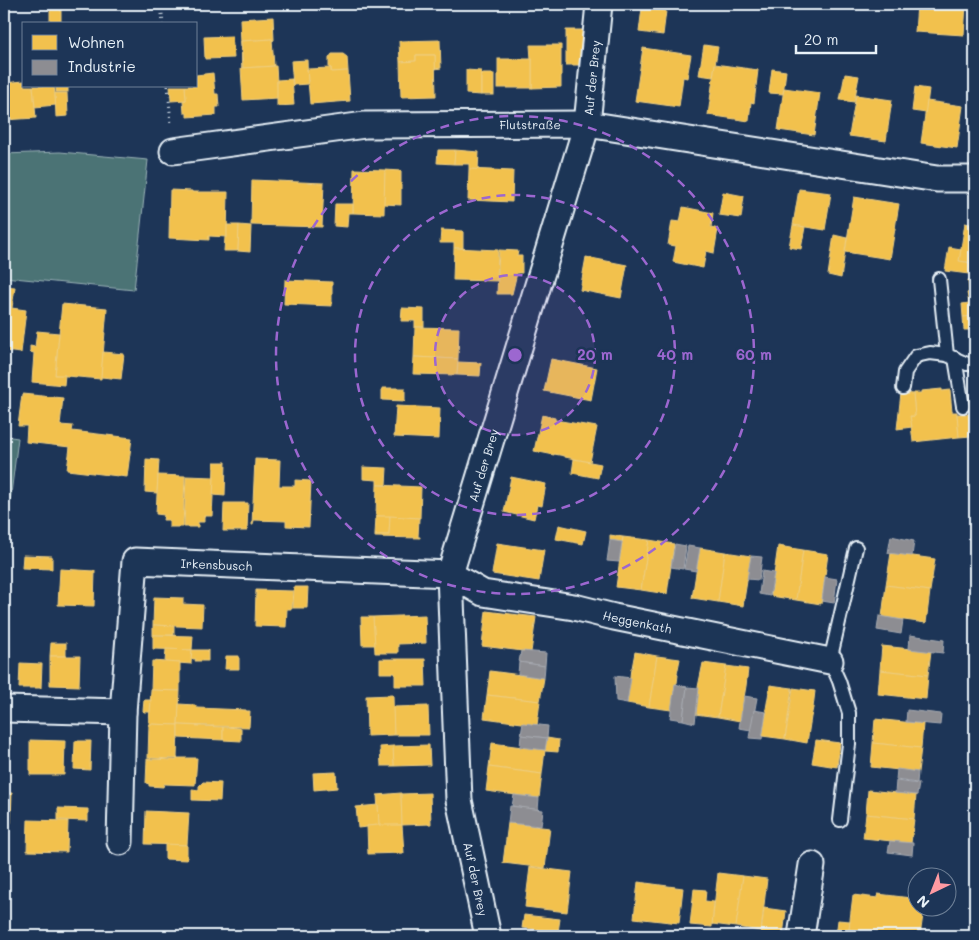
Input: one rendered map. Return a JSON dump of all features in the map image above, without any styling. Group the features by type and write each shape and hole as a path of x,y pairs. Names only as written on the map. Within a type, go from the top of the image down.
{"street":[{"name":"Auf der Brey","path":"488,936 459,800 450,574 587,124 598,4"},
{"name":"Flutstraße","path":"173,151 365,125 587,124 937,179 975,179"},
{"name":"Irkensbusch","path":"120,842 124,712 135,561 450,574"},
{"name":"Heggenkath","path":"450,574 483,592 574,607 614,617 830,661"},
{"path":"4,709 124,712"},
{"path":"801,936 812,865"}],"lane":[{"path":"939,279 951,356 964,406"},
{"path":"903,388 905,372 916,356 930,353 951,356 967,364 975,363"},
{"path":"840,820 849,744 849,713 839,681 830,661 856,548"}],"path":[{"path":"161,4 163,22"},
{"path":"168,88 173,151"}],"green space":[{"path":"60,152 148,160 134,290 4,277 4,154"},
{"path":"4,436 18,438 4,550"}],"building: Wohnen":[{"path":"917,4 966,4 964,35 915,32"},
{"path":"642,8 666,11 663,35 639,32"},
{"path":"50,9 61,9 61,22 50,22"},
{"path":"273,17 274,40 241,41 242,68 240,19"},
{"path":"566,30 585,30 582,65 566,65"},
{"path":"232,36 234,58 205,59 204,37"},
{"path":"272,39 274,66 243,68 241,41"},
{"path":"440,40 441,68 435,69 435,55 416,55 416,61 400,62 399,41"},
{"path":"530,45 561,45 561,87 532,88"},
{"path":"704,45 718,47 713,77 699,75"},
{"path":"643,48 691,55 687,78 683,77 679,107 635,101"},
{"path":"332,54 343,54 347,57 348,71 331,72 329,58"},
{"path":"416,55 435,55 436,96 401,97 400,62 416,61"},
{"path":"498,59 532,59 532,88 498,88"},
{"path":"307,60 308,84 293,85 291,61"},
{"path":"715,64 758,70 754,103 751,102 749,121 708,115"},
{"path":"276,66 278,98 243,100 241,68"},
{"path":"331,68 331,72 348,71 350,101 310,104 307,69"},
{"path":"772,69 786,71 783,94 769,93"},
{"path":"466,70 481,71 481,95 466,94"},
{"path":"213,73 215,94 218,94 219,107 216,107 216,115 187,117 187,113 184,113 183,100 186,100 185,88 198,88 198,75"},
{"path":"481,74 494,74 494,95 481,95"},
{"path":"845,74 859,76 854,102 840,100"},
{"path":"292,79 294,105 277,106 277,80"},
{"path":"22,81 22,88 33,88 36,118 4,120 4,83"},
{"path":"915,87 929,89 926,113 912,111"},
{"path":"33,88 54,88 56,105 35,107"},
{"path":"56,88 68,88 68,92 56,92"},
{"path":"170,88 185,88 186,100 171,101"},
{"path":"784,88 820,93 814,135 778,130"},
{"path":"55,93 67,93 68,116 56,117"},
{"path":"856,95 892,100 886,141 849,136"},
{"path":"927,101 963,106 957,148 921,143"},
{"path":"438,150 455,150 454,164 437,163"},
{"path":"455,150 479,152 478,170 469,169 469,164 454,164"},
{"path":"354,169 385,170 384,214 353,213"},
{"path":"469,169 513,171 512,202 468,200"},
{"path":"385,170 401,171 401,205 384,204"},
{"path":"252,180 324,183 322,227 251,225"},
{"path":"799,189 831,193 825,230 793,225"},
{"path":"170,190 228,192 227,237 209,236 209,240 169,238"},
{"path":"723,192 744,196 741,218 719,215"},
{"path":"854,197 899,204 890,259 845,252"},
{"path":"335,204 353,204 353,213 348,213 347,227 334,226"},
{"path":"683,207 713,213 711,227 718,229 714,253 706,251 703,268 673,262 676,246 668,245 672,221 680,222"},
{"path":"965,223 975,225 975,263 959,261"},
{"path":"227,225 239,225 238,251 224,251"},
{"path":"239,225 251,226 250,252 238,251"},
{"path":"793,225 805,227 801,249 789,247"},
{"path":"441,230 463,231 463,248 454,248 454,243 440,243"},
{"path":"834,235 847,238 841,278 828,275"},
{"path":"949,247 961,249 959,261 971,263 969,274 945,271"},
{"path":"454,248 498,250 497,281 453,280"},
{"path":"499,250 518,251 517,256 522,256 522,273 517,273 512,294 497,294"},
{"path":"586,257 627,265 621,298 580,290"},
{"path":"285,280 332,282 332,306 284,304"},
{"path":"968,280 975,280 975,292 969,292"},
{"path":"4,286 15,287 12,308 4,307"},
{"path":"975,292 975,316 963,317 962,304 969,303 967,293"},
{"path":"62,304 107,308 101,379 55,375"},
{"path":"4,307 26,310 21,353 4,351"},
{"path":"402,308 424,309 424,327 415,327 415,321 401,321"},
{"path":"975,316 975,340 972,340 971,330 964,330 963,317"},
{"path":"415,327 459,328 458,359 414,357"},
{"path":"37,331 59,333 55,375 65,375 64,385 32,382 34,353 30,352 30,346 35,347"},
{"path":"103,352 124,354 121,379 101,377"},
{"path":"414,357 458,359 457,375 413,374"},
{"path":"551,359 597,368 591,400 544,391"},
{"path":"458,362 481,363 480,376 457,375"},
{"path":"382,388 405,388 405,401 382,400"},
{"path":"942,389 942,391 950,390 952,412 957,412 959,437 913,442 910,416 915,416 913,393"},
{"path":"901,393 913,394 915,416 910,416 912,427 897,429"},
{"path":"22,394 63,398 60,425 73,426 72,431 132,438 127,477 67,470 70,447 26,442 27,426 18,426"},
{"path":"396,406 440,408 439,439 394,437"},
{"path":"957,414 969,414 971,436 959,437"},
{"path":"542,415 555,418 555,420 597,427 590,462 534,451"},
{"path":"975,415 975,448 972,448 969,416"},
{"path":"146,459 159,460 157,493 145,492"},
{"path":"255,459 280,460 279,486 295,486 295,480 311,481 309,527 286,526 286,521 254,520 252,525"},
{"path":"574,459 601,464 598,478 572,473"},
{"path":"214,462 226,462 225,496 213,495"},
{"path":"363,467 387,468 386,485 377,485 377,480 363,479"},
{"path":"158,475 185,476 183,527 169,527 169,520 163,520 164,515 156,514"},
{"path":"186,476 214,477 212,516 204,516 204,522 198,522 198,527 184,527"},
{"path":"511,477 546,484 542,506 537,505 534,519 504,512"},
{"path":"377,485 421,487 420,518 376,516"},
{"path":"224,503 248,503 247,531 223,531"},
{"path":"376,516 390,516 389,535 375,535"},
{"path":"390,516 419,518 418,537 420,538 375,537 375,535 389,535"},
{"path":"559,525 586,531 583,544 556,539"},
{"path":"610,535 623,537 622,542 610,540"},
{"path":"623,537 649,540 641,590 616,587"},
{"path":"649,540 674,544 667,594 641,590"},
{"path":"497,543 544,550 539,581 492,574"},
{"path":"778,546 803,550 796,600 771,596"},
{"path":"700,548 725,552 718,602 692,598"},
{"path":"803,550 828,554 821,604 796,600"},
{"path":"725,552 751,556 743,606 718,602"},
{"path":"891,553 935,559 930,591 886,585"},
{"path":"23,555 52,556 52,569 22,568"},
{"path":"60,569 95,571 94,606 58,605"},
{"path":"886,585 930,591 926,623 882,617"},
{"path":"294,587 308,587 307,608 293,608"},
{"path":"256,590 293,591 292,609 287,609 286,627 255,626"},
{"path":"154,597 183,598 183,604 203,605 202,627 153,625"},
{"path":"486,611 536,617 531,652 482,646"},
{"path":"425,615 426,643 398,644 398,653 375,653 373,617"},
{"path":"361,617 373,617 375,645 362,645"},
{"path":"153,625 174,626 174,635 153,635"},
{"path":"153,635 193,636 192,650 153,649"},
{"path":"51,643 66,643 66,656 50,656"},
{"path":"882,646 931,651 928,675 880,670"},
{"path":"166,649 192,650 191,664 165,662"},
{"path":"192,650 208,650 208,661 195,661 196,659 191,659"},
{"path":"635,652 657,656 649,707 627,703"},
{"path":"50,656 80,656 79,686 50,685"},
{"path":"226,656 239,656 239,669 225,669"},
{"path":"657,656 680,659 671,710 649,707"},
{"path":"380,659 425,659 426,686 395,686 395,673 380,673"},
{"path":"152,661 180,663 180,691 151,690"},
{"path":"20,663 42,664 41,688 19,688"},
{"path":"703,663 726,666 718,717 695,714"},
{"path":"726,666 748,669 740,721 718,717"},
{"path":"880,670 928,675 926,699 878,694"},
{"path":"490,671 544,678 540,701 487,695"},
{"path":"770,685 792,688 785,739 762,736"},
{"path":"793,688 815,691 807,743 785,739"},
{"path":"151,690 180,691 178,725 149,724"},
{"path":"393,695 394,735 367,736 366,696"},
{"path":"487,695 540,701 537,725 484,718"},
{"path":"144,700 151,700 150,712 143,711"},
{"path":"179,704 195,705 197,708 250,711 249,727 178,725"},
{"path":"428,706 429,735 394,735 393,707"},
{"path":"875,719 923,724 921,748 873,743"},
{"path":"149,724 178,725 177,759 148,758"},
{"path":"178,725 223,727 223,740 178,738"},
{"path":"223,727 241,728 241,741 223,740"},
{"path":"547,738 559,740 558,752 545,751"},
{"path":"30,740 65,741 64,775 30,775"},
{"path":"816,740 840,743 837,767 812,763"},
{"path":"75,741 91,741 90,770 74,769"},
{"path":"492,743 545,750 542,774 489,767"},
{"path":"873,743 921,748 918,772 871,767"},
{"path":"429,745 430,765 394,766 393,746"},
{"path":"393,746 394,766 381,766 380,747"},
{"path":"177,758 197,758 195,785 164,784 163,787 149,786 146,783 147,759 177,760"},
{"path":"489,767 542,774 539,798 486,791"},
{"path":"336,772 337,788 314,790 313,773"},
{"path":"203,782 221,783 220,801 192,800 192,789 199,790 199,786"},
{"path":"868,790 916,795 914,819 866,814"},
{"path":"4,793 12,793 11,823 4,822"},
{"path":"401,793 402,825 379,826 377,795"},
{"path":"430,793 431,824 402,825 401,794"},
{"path":"378,805 379,825 358,828 356,807"},
{"path":"58,808 88,809 88,821 58,820"},
{"path":"146,811 189,813 187,845 145,844"},
{"path":"866,814 914,819 911,843 863,838"},
{"path":"28,820 68,821 67,852 27,851"},
{"path":"508,823 550,828 545,868 503,863"},
{"path":"402,825 404,853 368,854 367,826"},
{"path":"165,844 187,845 187,860 165,859"},
{"path":"530,867 572,872 567,912 525,907"},
{"path":"718,873 743,876 736,927 712,924"},
{"path":"743,876 767,879 761,931 736,927"},
{"path":"638,882 683,888 679,923 634,918"},
{"path":"694,889 706,890 705,901 714,902 712,927 690,925"},
{"path":"878,894 906,897 906,918 923,918 920,936 848,936 853,895 878,898"},
{"path":"764,908 786,911 783,936 761,934"},
{"path":"524,915 560,919 558,932 522,928"},
{"path":"838,920 850,921 848,936 836,936"}],"building: Industrie":[{"path":"891,536 914,541 912,556 888,553"},
{"path":"610,540 622,542 619,562 607,561"},
{"path":"675,544 686,546 683,569 671,567"},
{"path":"688,546 700,548 696,571 684,569"},
{"path":"751,556 762,557 759,580 747,579"},
{"path":"762,571 774,573 770,596 759,594"},
{"path":"825,577 837,579 834,603 822,601"},
{"path":"879,616 903,620 901,634 877,630"},
{"path":"910,635 944,640 943,653 909,649"},
{"path":"521,651 546,653 545,666 519,662"},
{"path":"519,662 545,666 544,678 518,674"},
{"path":"615,676 631,678 627,703 616,701"},
{"path":"675,684 687,687 683,720 670,718"},
{"path":"687,687 699,688 695,723 683,720"},
{"path":"744,696 757,698 751,730 739,728"},
{"path":"754,710 766,712 762,739 749,738"},
{"path":"907,710 941,714 940,725 906,722"},
{"path":"523,723 548,726 547,738 521,735"},
{"path":"521,735 547,738 545,750 520,747"},
{"path":"897,769 918,772 917,783 896,780"},
{"path":"896,781 919,784 917,795 895,793"},
{"path":"514,795 539,798 538,810 512,806"},
{"path":"510,806 543,810 541,826 508,823"},
{"path":"890,841 913,843 912,855 888,852"}]}
